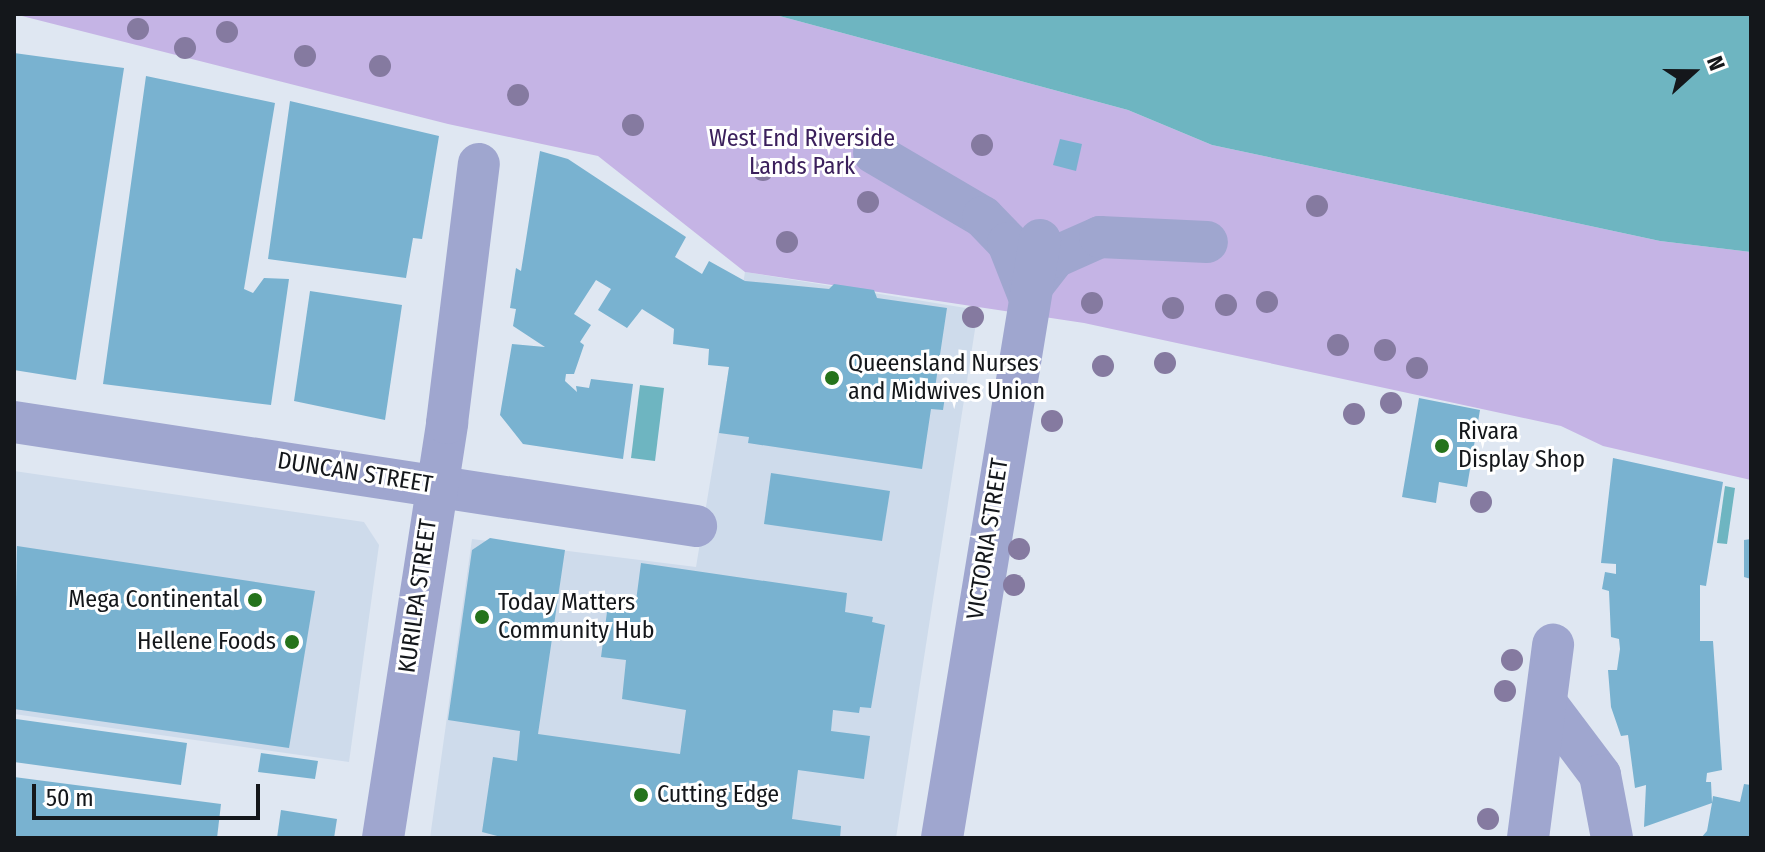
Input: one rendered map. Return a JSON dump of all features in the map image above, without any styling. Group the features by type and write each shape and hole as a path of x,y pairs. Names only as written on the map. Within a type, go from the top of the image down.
{"street":[{"path":"874,153 983,217 1008,243 1028,294"},
{"name":"KURILPA STREET","path":"383,838 479,164"},
{"path":"1028,294 1055,257 1100,237 1207,242"},
{"name":"VICTORIA STREET","path":"942,838 1028,294 1040,240"},
{"name":"DUNCAN STREET","path":"14,422 696,526"},
{"path":"1528,838 1553,645"},
{"path":"1546,703 1600,775 1612,838"}],"shaded area":[{"path":"745,272 978,310 896,838 430,838 472,539 696,567"},
{"path":"14,471 364,522 379,545 349,762 14,714"}],"green space":[{"name":"West End Riverside Lands Park","path":"14,14 772,14 1128,110 1212,145 1660,241 1751,252 1751,480 1603,446 1561,426 1084,323 745,272 598,156 448,124"}],"water":[{"path":"772,14 1751,14 1751,252 1660,241 1212,145 1128,110"},
{"path":"640,385 664,388 655,461 631,458"},
{"path":"1725,486 1735,488 1727,544 1717,543"}],"building":[{"path":"14,53 124,68 76,380 14,370"},
{"path":"146,76 275,103 244,289 253,293 264,278 289,279 271,405 103,384"},
{"path":"290,101 439,136 422,239 413,238 406,278 268,259"},
{"path":"1060,139 1082,144 1076,171 1053,165"},
{"path":"540,151 568,159 686,237 675,257 702,274 709,261 745,281 829,289 834,284 874,290 877,298 947,308 935,388 946,390 943,410 931,409 922,469 748,443 749,437 719,433 729,367 708,365 709,349 673,344 674,329 642,309 627,328 598,310 611,289 596,280 574,314 591,325 580,342 584,345 574,374 566,374 565,381 577,392 576,386 589,388 591,379 633,384 623,459 523,444 500,415 512,344 545,347 513,326 516,309 510,308 516,268 521,271"},
{"path":"310,291 402,305 385,420 294,401"},
{"name":"Rivara Display Shop","path":"1419,398 1480,410 1467,487 1439,482 1436,503 1402,497"},
{"path":"1613,458 1723,482 1706,586 1700,585 1700,641 1713,641 1722,770 1707,773 1706,782 1711,782 1712,803 1644,827 1646,785 1635,788 1628,735 1621,736 1611,707 1608,670 1617,670 1620,649 1619,639 1611,637 1609,591 1602,589 1605,572 1616,574 1616,564 1601,563"},
{"path":"771,473 890,491 882,541 764,524"},
{"path":"490,538 565,550 538,734 680,754 686,710 622,699 626,660 601,657 609,597 636,601 641,563 847,593 845,612 873,617 872,622 885,625 871,708 860,707 859,713 833,710 831,731 870,736 864,779 798,770 792,819 841,826 840,838 505,838 482,832 493,757 517,761 520,731 448,720 472,550"},
{"path":"1751,539 1751,579 1744,577 1744,540"},
{"path":"17,546 315,591 289,748 14,709"},
{"path":"16,719 187,743 181,785 14,762"},
{"path":"261,753 318,761 315,779 258,772"},
{"path":"14,777 221,804 217,838 14,838"},
{"path":"1744,784 1751,785 1751,838 1701,838 1707,831 1713,796 1740,802"},
{"path":"281,810 337,819 334,838 277,838"}],"place":[{"name":"Queensland Nurses and Midwives Union","path":"832,378"},
{"name":"Rivara Display Shop","path":"1442,446"},
{"name":"Mega Continental","path":"255,600"},
{"name":"Today Matters Community Hub","path":"482,617"},
{"name":"Hellene Foods","path":"292,642"},
{"name":"Cutting Edge","path":"641,795"}]}
